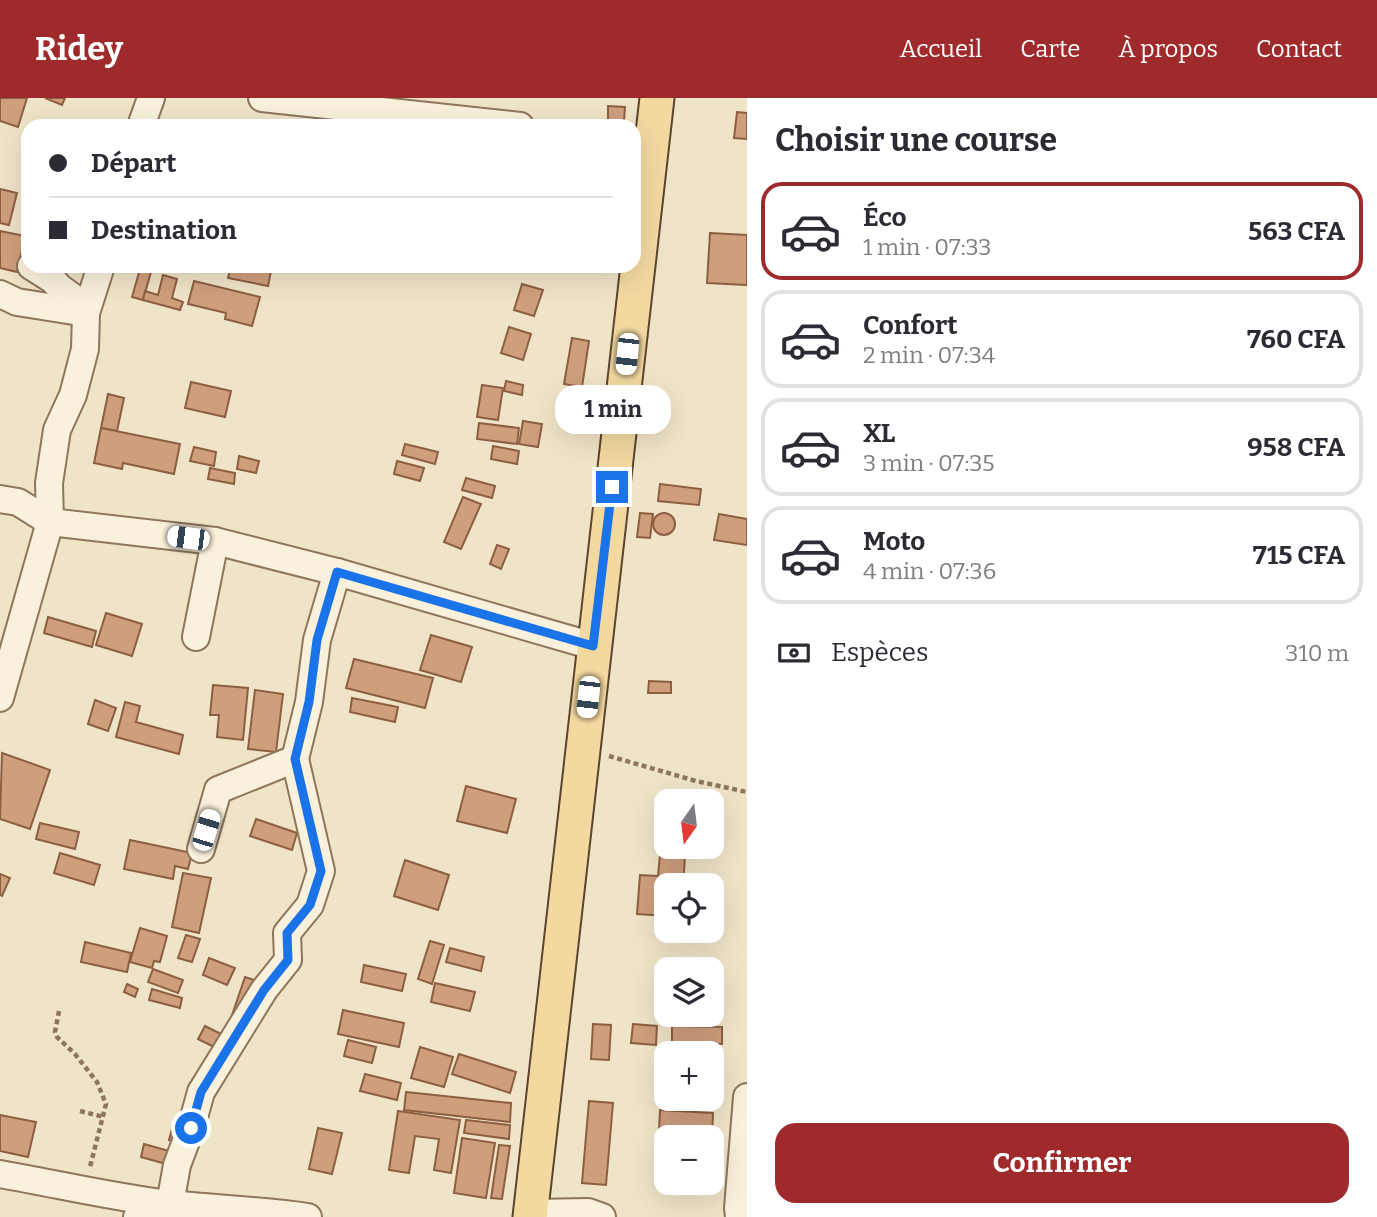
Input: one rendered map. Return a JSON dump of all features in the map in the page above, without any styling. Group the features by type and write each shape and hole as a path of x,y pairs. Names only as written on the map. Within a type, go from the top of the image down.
{"main road":[{"path":"642,140 657,98"},
{"path":"531,1215 593,646 629,273"}],"street":[{"path":"144,119 151,98"},
{"path":"262,98 456,119"},
{"path":"43,273 74,298 86,313"},
{"path":"0,698 50,522 50,483 57,430 73,395 85,349 86,313 99,273"},
{"path":"0,294 17,302 86,313"},
{"path":"6,498 50,522 215,541 337,572 593,646"},
{"path":"196,637 215,541"},
{"path":"170,1204 177,1165 201,1092 264,990 288,960 287,933 310,905 321,871 295,759 309,702 317,640 337,572"},
{"path":"201,849 218,790 295,759"},
{"path":"739,1217 747,1106"},
{"path":"0,1174 84,1192 170,1204 270,1211 308,1217"},
{"path":"136,1217 140,1213 170,1204"},
{"path":"531,1215 588,1212 602,1217"}],"path":[{"path":"582,748 747,792"},
{"path":"59,1011 55,1032 57,1037 75,1054 97,1082 106,1104 84,1192"},
{"path":"80,1111 104,1117"}],"building":[{"path":"0,98 27,98 18,127 0,121"},
{"path":"45,98 65,98 62,105"},
{"path":"608,106 625,107 624,119 608,119"},
{"path":"737,112 747,113 747,139 734,138"},
{"path":"0,189 17,193 9,225 0,223"},
{"path":"0,231 21,235 17,272 0,268"},
{"path":"710,233 747,235 747,285 707,283"},
{"path":"139,273 151,273 143,300 132,297"},
{"path":"229,273 271,273 268,286 228,278"},
{"path":"163,275 177,279 172,298 183,302 180,310 143,300 145,291 158,295"},
{"path":"194,281 260,297 252,326 225,319 226,313 188,304"},
{"path":"522,284 543,290 534,316 514,310"},
{"path":"509,327 531,334 523,360 501,353"},
{"path":"572,338 589,341 582,387 564,384"},
{"path":"506,381 523,385 522,395 504,391"},
{"path":"191,382 231,391 225,417 185,408"},
{"path":"482,385 503,388 498,420 477,417"},
{"path":"108,394 124,398 117,431 101,428"},
{"path":"523,421 542,424 538,447 519,444"},
{"path":"479,423 519,428 517,444 477,439"},
{"path":"101,428 180,444 174,474 123,463 122,469 94,463"},
{"path":"405,444 438,452 435,464 402,455"},
{"path":"493,446 519,451 517,464 491,459"},
{"path":"194,447 216,452 214,466 190,461"},
{"path":"239,456 259,461 256,473 237,469"},
{"path":"397,461 424,468 420,481 394,474"},
{"path":"210,468 235,473 234,484 208,479"},
{"path":"466,478 495,486 492,498 462,490"},
{"path":"660,484 701,489 699,505 658,501"},
{"path":"463,497 481,504 461,549 444,542"},
{"path":"640,513 653,514 650,538 637,537"},
{"path":"660,513 668,513 675,520 675,528 668,535 660,535 653,528 653,520"},
{"path":"719,514 747,519 747,545 714,540"},
{"path":"497,545 509,549 501,569 490,564"},
{"path":"106,613 142,624 132,656 96,645"},
{"path":"48,617 96,631 92,647 44,633"},
{"path":"431,635 472,647 461,682 420,670"},
{"path":"354,659 433,678 425,708 346,688"},
{"path":"649,681 671,682 671,693 648,693"},
{"path":"213,685 248,688 243,740 217,737 219,715 210,715"},
{"path":"255,690 283,694 276,752 248,749"},
{"path":"352,698 398,707 395,722 350,712"},
{"path":"95,700 116,708 108,731 88,724"},
{"path":"125,702 140,706 136,722 183,735 179,754 116,737"},
{"path":"2,753 50,770 30,829 0,819"},
{"path":"466,786 516,799 507,833 457,821"},
{"path":"256,819 297,833 292,850 250,836"},
{"path":"40,823 79,832 75,849 36,839"},
{"path":"130,840 192,853 188,869 175,866 173,879 124,869"},
{"path":"60,853 100,865 94,885 54,873"},
{"path":"660,859 685,859 684,873 658,873"},
{"path":"405,860 449,875 438,910 394,896"},
{"path":"183,873 211,878 199,933 172,927"},
{"path":"0,874 10,878 2,896 0,895"},
{"path":"640,875 654,876 654,915 637,914"},
{"path":"140,928 167,936 160,962 154,961 152,968 130,962"},
{"path":"186,935 200,939 192,962 178,958"},
{"path":"430,941 444,945 432,984 418,979"},
{"path":"85,942 131,953 127,972 81,962"},
{"path":"450,948 484,957 481,971 446,962"},
{"path":"209,958 235,968 227,985 203,975"},
{"path":"364,965 406,974 402,991 361,982"},
{"path":"153,969 183,980 178,993 148,982"},
{"path":"245,977 257,981 231,1018"},
{"path":"435,983 475,992 470,1011 431,1002"},
{"path":"127,984 138,989 135,997 124,992"},
{"path":"152,989 182,998 180,1008 149,1000"},
{"path":"343,1010 404,1023 399,1047 338,1034"},
{"path":"593,1024 611,1025 609,1060 591,1059"},
{"path":"633,1024 657,1027 654,1045 631,1043"},
{"path":"205,1026 227,1037 220,1050 198,1039"},
{"path":"672,1027 722,1027 722,1041 672,1041"},
{"path":"348,1040 376,1047 372,1063 344,1056"},
{"path":"420,1047 453,1057 444,1087 411,1078"},
{"path":"459,1054 516,1072 510,1093 452,1074"},
{"path":"365,1074 401,1083 397,1100 360,1091"},
{"path":"406,1092 511,1103 510,1122 404,1110"},
{"path":"589,1101 613,1103 606,1185 582,1183"},
{"path":"398,1111 460,1120 451,1173 434,1170 439,1139 415,1136 409,1173 389,1170"},
{"path":"660,1111 713,1113 713,1125 659,1125"},
{"path":"0,1115 36,1122 28,1157 0,1151"},
{"path":"175,1118 185,1121 180,1143 169,1140"},
{"path":"466,1120 510,1125 509,1139 464,1133"},
{"path":"318,1128 342,1133 332,1174 309,1169"},
{"path":"462,1138 495,1143 486,1198 454,1193"},
{"path":"144,1144 169,1151 166,1164 141,1157"},
{"path":"499,1145 510,1146 502,1199 491,1198"}],"route":[{"path":"191,1128 201,1092 264,990 288,960 287,933 310,905 321,871 295,759 309,702 317,640 337,572 593,646 612,487"}]}
